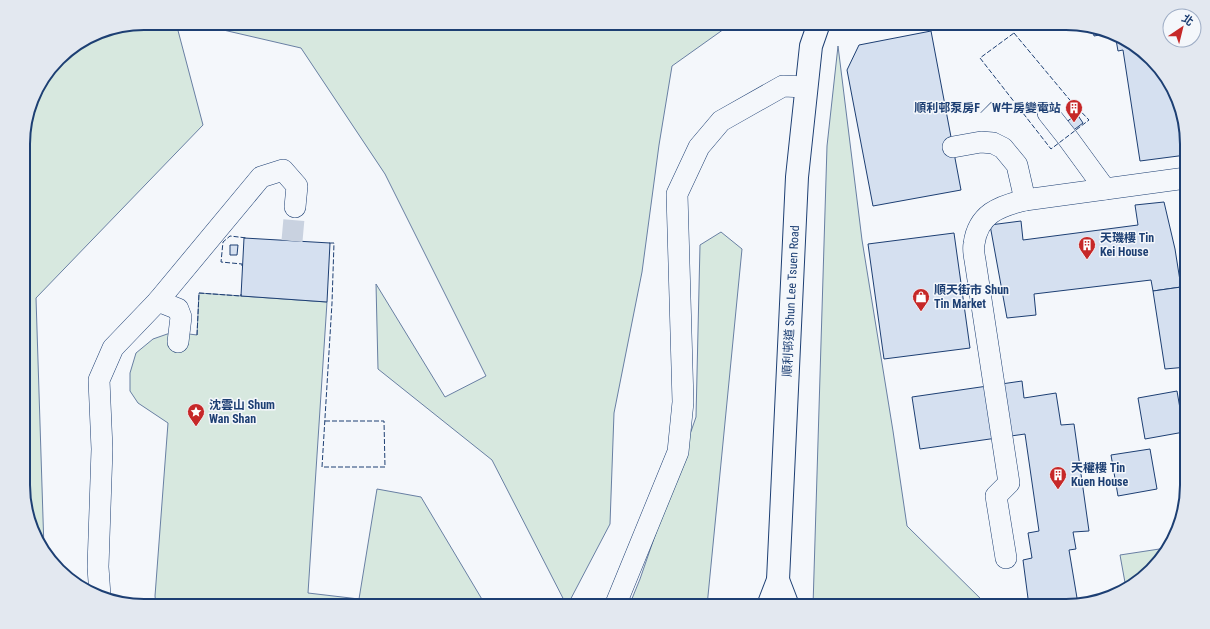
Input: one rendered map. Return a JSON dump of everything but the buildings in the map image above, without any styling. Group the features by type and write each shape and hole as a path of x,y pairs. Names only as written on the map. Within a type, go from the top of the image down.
{"main road":[{"path":"810,30 811,46"},
{"name":"順利邨道 Shun Lee Tsuen Road","path":"771,599 778,580 797,178 811,46 817,30"},
{"name":"順利邨道 Shun Lee Tsuen Road","path":"778,580 785,599"}],"lane":[{"path":"619,599 678,452 683,402 678,194 699,147 721,121 783,86 806,87"},
{"path":"1048,113 1104,189"},
{"path":"953,147 981,142 993,143 1003,148 1017,165 1025,200"},
{"path":"100,590 98,566 102,449 99,380 113,348 158,301 261,177 283,170 297,186 295,207"},
{"path":"1006,558 996,496 1009,483 976,268 974,244 979,228 988,214 1007,205 1025,200 1180,179"},
{"path":"158,301 178,309 181,317 178,342"}],"shaded area":[{"path":"136,30 178,30 203,125 36,298 44,539 34,515 30,485 30,136 34,114 45,87 63,63 87,45 122,32"},
{"path":"223,30 723,30 672,66 659,145 642,272 614,413 610,524 571,599 563,599 492,460 378,369 376,284 445,397 486,376 385,174 301,48"},
{"path":"838,46 862,240 907,526 981,599 813,599 827,146"},
{"path":"721,232 742,249 708,599 632,599 696,417 700,245"},
{"path":"199,293 327,302 308,593 359,599 155,599 168,423 138,403 130,391 130,373 136,353 153,339 173,332 197,335"},
{"path":"377,489 421,497 482,599 359,599"},
{"path":"1160,549 1141,571 1125,582 1120,555"}],"tunnel":[{"path":"292,241 295,207"}],"fence":[{"path":"1014,33 1069,99 1089,120 1051,149 980,58 1014,33"},
{"path":"242,266 242,264 221,262 223,242 230,236 247,238"},
{"path":"325,421 384,421 385,467 322,467 332,303 334,243 329,243"},
{"path":"197,335 199,293 241,296 241,294"}],"place":[{"name":"順利邨泵房F／W牛房變電站","path":"1074,123"},
{"name":"天璣樓 Tin Kei House","path":"1087,260"},
{"name":"順天街市 Shun Tin Market","path":"921,312"},
{"name":"沈雲山 Shum Wan Shan","path":"196,427"},
{"name":"天權樓 Tin Kuen House","path":"1058,490"}]}
